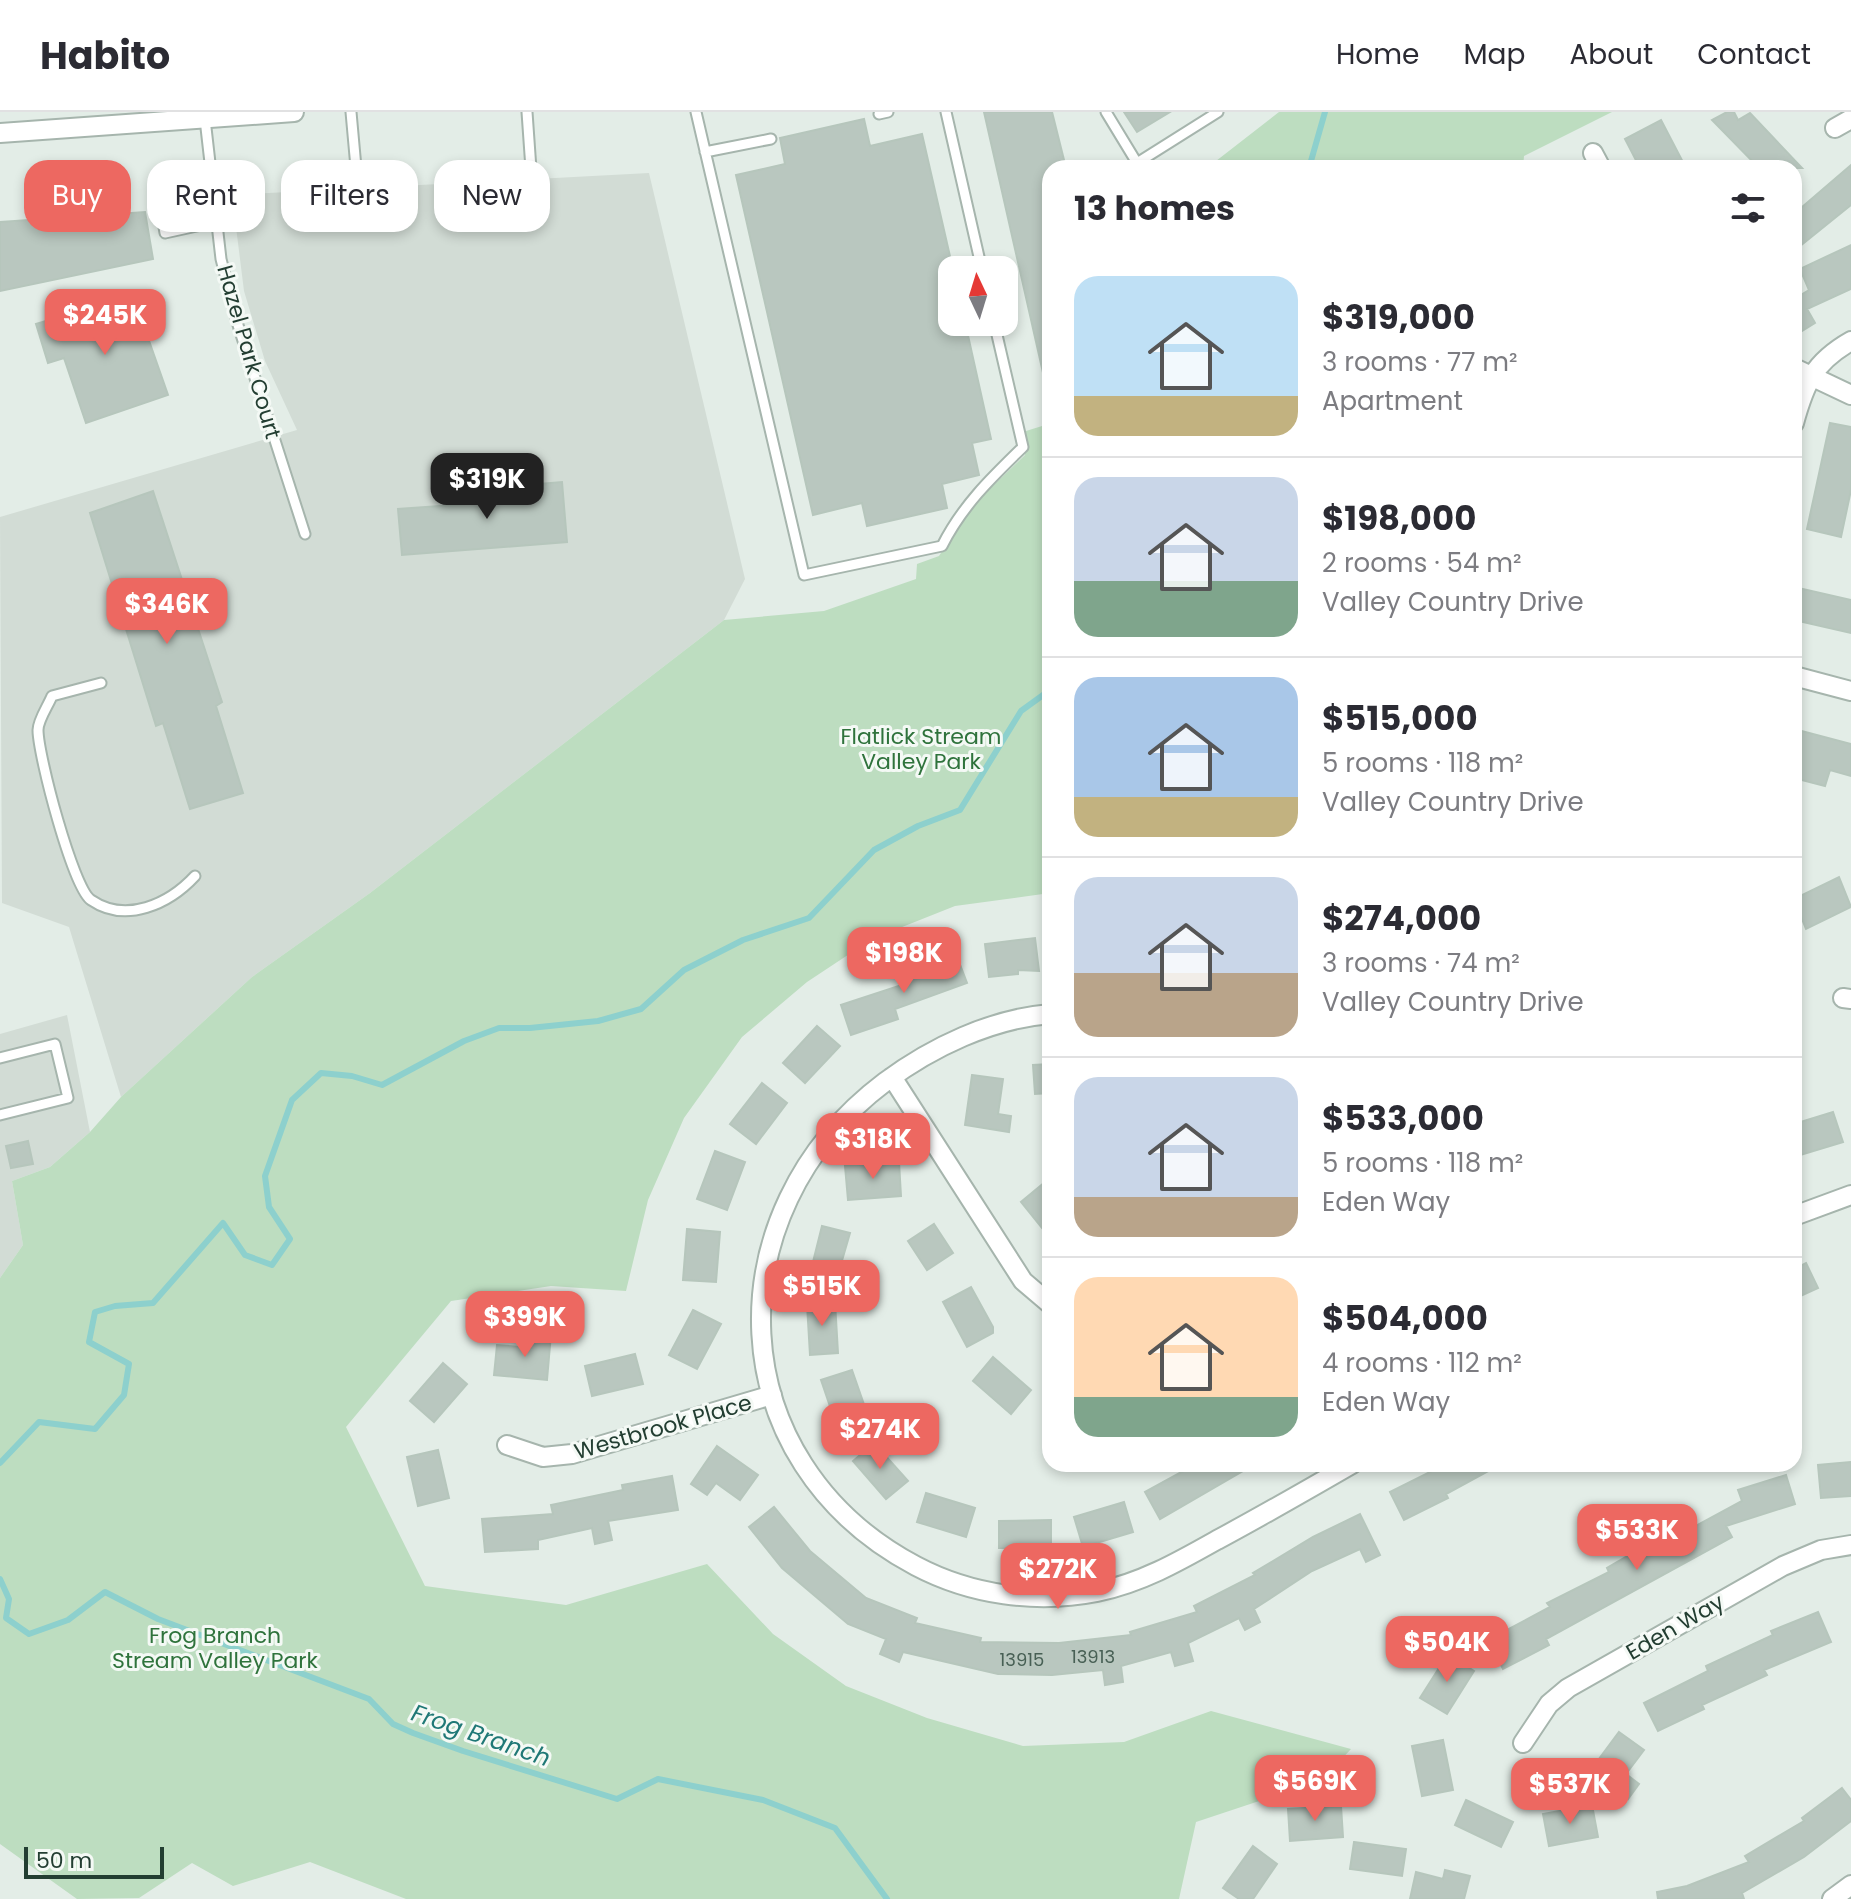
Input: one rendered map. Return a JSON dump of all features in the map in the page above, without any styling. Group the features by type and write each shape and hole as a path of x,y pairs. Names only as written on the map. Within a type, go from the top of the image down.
{"street":[{"path":"0,133 294,112"},
{"path":"1802,394 1827,354 1851,341"},
{"path":"1802,371 1851,395"},
{"path":"1802,678 1851,691"},
{"path":"1042,1015 1008,1021 981,1030 946,1045 892,1077 839,1120 794,1182 779,1216 766,1261 761,1316 765,1366 772,1395 799,1457 822,1489 863,1532 895,1555 931,1574 970,1587 1010,1595 1073,1596 1136,1582 1338,1472"},
{"path":"892,1077 1023,1281 1042,1297"},
{"path":"1802,1213 1851,1195"},
{"name":"Westbrook Place","path":"507,1445 543,1457 572,1454 772,1395"},
{"name":"Eden Way","path":"1523,1743 1549,1704 1568,1688 1783,1566 1821,1550 1851,1545"},
{"path":"1832,1899 1851,1885"}],"lane":[{"path":"351,112 355,160"},
{"path":"527,112 530,160"},
{"path":"696,112 804,575 942,546 957,518 977,493 1023,447 997,336"},
{"path":"946,112 979,256"},
{"path":"1106,112 1134,160"},
{"path":"1145,160 1218,112"},
{"name":"Hazel Park Court","path":"205,118 209,160"},
{"path":"705,152 771,139"},
{"name":"Hazel Park Court","path":"217,232 237,322 305,534"},
{"path":"101,683 52,696 38,727 44,771 77,877 88,899 113,910 148,908 178,894 195,876"},
{"path":"0,1058 55,1044 68,1098 0,1115"}],"shaded area":[{"path":"649,173 745,579 724,620 370,893 252,977 121,1097 69,927 2,903 0,517 297,430 265,361 244,291 237,232 265,232 265,193 281,192 281,232 418,232 418,185 434,184 434,232 550,232 550,178"},
{"path":"67,1015 90,1132 50,1167 12,1181 23,1245 0,1278 0,1034"}],"green space":[{"path":"1279,112 1612,112 1524,156 1524,160 1217,160"},
{"path":"1042,426 1042,894 955,906 872,939 807,982 742,1037 684,1118 648,1200 626,1291 551,1286 451,1301 346,1427 425,1586 566,1605 707,1564 773,1634 846,1686 927,1718 1023,1746 1124,1742 1211,1711 1351,1749 1322,1780 1196,1822 1179,1899 406,1899 310,1862 233,1886 192,1863 139,1898 77,1899 0,1844 0,1278 23,1245 12,1181 50,1167 252,977 370,893 724,620 824,611 916,579 917,564 939,556 971,507 1025,455 1026,431"}],"building":[{"path":"984,112 1052,112 1064,160 1042,160 1042,368"},
{"path":"1124,112 1170,112 1137,132"},
{"path":"1727,112 1734,112 1738,120 1750,113 1794,160 1751,160 1712,120"},
{"path":"864,119 870,146 922,134 950,256 938,256 938,336 968,336 991,439 972,443 979,475 942,484 947,508 867,526 862,503 813,515 736,175 785,164 780,138"},
{"path":"1661,120 1682,160 1636,160 1625,139"},
{"path":"1851,165 1851,205 1802,245 1802,207"},
{"path":"145,212 153,259 0,291 0,222 24,220 24,232 131,232 131,213"},
{"path":"1851,245 1851,289 1807,309 1815,323 1802,331 1802,294 1809,290 1802,268"},
{"path":"101,296 105,307 134,298 168,395 86,423 64,358 48,363 36,324 80,311 77,304"},
{"path":"1830,423 1851,427 1851,490 1841,537 1807,529"},
{"path":"562,482 567,542 402,555 398,509 469,504 468,490"},
{"path":"153,491 222,702 216,706 243,793 190,809 163,723 156,726 90,513"},
{"path":"1802,589 1851,600 1851,633 1802,622"},
{"path":"1802,731 1851,744 1851,776 1830,770 1825,786 1802,780"},
{"path":"1839,877 1851,907 1806,929 1802,919 1802,895"},
{"path":"1035,938 1039,971 1018,970 1018,974 989,977 985,944"},
{"path":"956,954 967,983 895,1009 898,1019 851,1035 841,1005 911,982 908,971"},
{"path":"817,1026 840,1046 805,1083 783,1063"},
{"path":"1042,1064 1042,1094 1035,1094 1033,1065"},
{"path":"972,1075 1003,1079 998,1114 1011,1116 1009,1132 965,1125"},
{"path":"762,1083 787,1103 756,1144 730,1124"},
{"path":"1833,1112 1843,1142 1802,1155 1802,1122"},
{"path":"28,1141 33,1164 11,1168 6,1146"},
{"path":"715,1151 745,1162 727,1210 697,1199"},
{"path":"899,1162 901,1196 848,1200 845,1166"},
{"path":"1042,1185 1042,1228 1021,1202"},
{"path":"934,1224 953,1253 927,1270 908,1241"},
{"path":"822,1226 850,1233 841,1264 855,1268 851,1285 810,1274"},
{"path":"687,1229 720,1232 716,1282 683,1280"},
{"path":"1806,1263 1818,1288 1802,1295 1802,1265"},
{"path":"971,1287 993,1327 993,1333 967,1347 943,1302"},
{"path":"835,1302 838,1353 810,1355 807,1304"},
{"path":"693,1310 721,1324 697,1369 669,1355"},
{"path":"534,1333 551,1334 547,1380 494,1375 497,1345 532,1348"},
{"path":"635,1354 643,1384 592,1396 585,1366"},
{"path":"993,1357 1031,1390 1011,1414 973,1381"},
{"path":"443,1363 467,1384 434,1422 410,1401"},
{"path":"852,1370 869,1419 838,1430 821,1380"},
{"path":"874,1443 908,1481 886,1499 853,1461"},
{"path":"717,1446 758,1475 740,1500 716,1483 707,1495 691,1484"},
{"path":"438,1450 449,1498 418,1506 407,1457"},
{"path":"1851,1462 1851,1496 1821,1498 1818,1465"},
{"path":"1181,1472 1241,1472 1160,1519 1145,1492"},
{"path":"1430,1472 1486,1472 1446,1494 1448,1498 1404,1520 1390,1492"},
{"path":"1786,1475 1795,1504 1726,1526 1732,1537 1546,1639 1549,1645 1503,1669 1488,1640 1550,1607 1547,1603 1609,1572 1607,1568 1650,1543 1653,1549 1742,1501 1738,1490"},
{"path":"672,1476 678,1510 608,1521 612,1540 595,1544 592,1528 538,1540 538,1549 485,1552 482,1519 553,1514 551,1505 623,1490 622,1485"},
{"path":"926,1493 975,1508 966,1537 917,1522"},
{"path":"1124,1502 1133,1532 1083,1547 1074,1517"},
{"path":"774,1507 810,1551 866,1598 917,1618 915,1623 981,1638 980,1642 1059,1643 1131,1635 1130,1632 1197,1612 1194,1606 1255,1575 1253,1573 1313,1537 1360,1514 1380,1555 1366,1562 1360,1549 1312,1571 1254,1609 1260,1622 1245,1630 1239,1618 1188,1643 1193,1661 1175,1666 1171,1652 1121,1666 1123,1682 1105,1685 1103,1670 1052,1675 998,1674 903,1652 899,1662 880,1654 886,1639 848,1624 782,1568 749,1527"},
{"path":"1051,1520 1051,1548 999,1548 999,1521"},
{"path":"1818,1612 1831,1642 1764,1670 1767,1675 1702,1705 1704,1709 1658,1731 1644,1703 1708,1671 1706,1666 1773,1635 1771,1631"},
{"path":"1448,1654 1474,1671 1447,1714 1420,1698"},
{"path":"1619,1732 1644,1750 1626,1774 1639,1784 1628,1799 1590,1771"},
{"path":"1443,1740 1453,1790 1422,1796 1412,1746"},
{"path":"1842,1788 1851,1800 1851,1821 1804,1857 1742,1893 1744,1899 1658,1899 1657,1892 1687,1886 1749,1862 1745,1856 1804,1821 1802,1818"},
{"path":"1466,1800 1513,1822 1501,1847 1455,1825"},
{"path":"1592,1805 1598,1837 1549,1846 1543,1814"},
{"path":"1341,1806 1343,1837 1290,1841 1288,1809"},
{"path":"1354,1842 1406,1849 1402,1876 1350,1869"},
{"path":"1253,1846 1277,1864 1253,1899 1239,1899 1223,1888"},
{"path":"1445,1870 1470,1876 1464,1899 1410,1899 1416,1872 1443,1879"}],"waterway":[{"path":"1311,160 1325,112"},
{"path":"0,1463 39,1422 95,1429 124,1395 129,1364 89,1342 95,1312 115,1306 153,1303 223,1223 245,1255 272,1265 290,1239 269,1207 265,1176 292,1100 321,1073 352,1076 382,1085 464,1041 499,1028 598,1021 641,1009 684,970 743,940 809,918 874,850 918,826 960,810 1021,711 1042,696"},
{"name":"Frog Branch","path":"0,1579 9,1599 6,1618 29,1634 68,1620 105,1592 158,1619 369,1699 393,1724 463,1751 617,1799 658,1779 763,1800 835,1828 887,1899"}],"park label":[{"name":"Flatlick Stream Valley Park","path":"921,748"},
{"name":"Frog Branch Stream Valley Park","path":"215,1648"}]}
